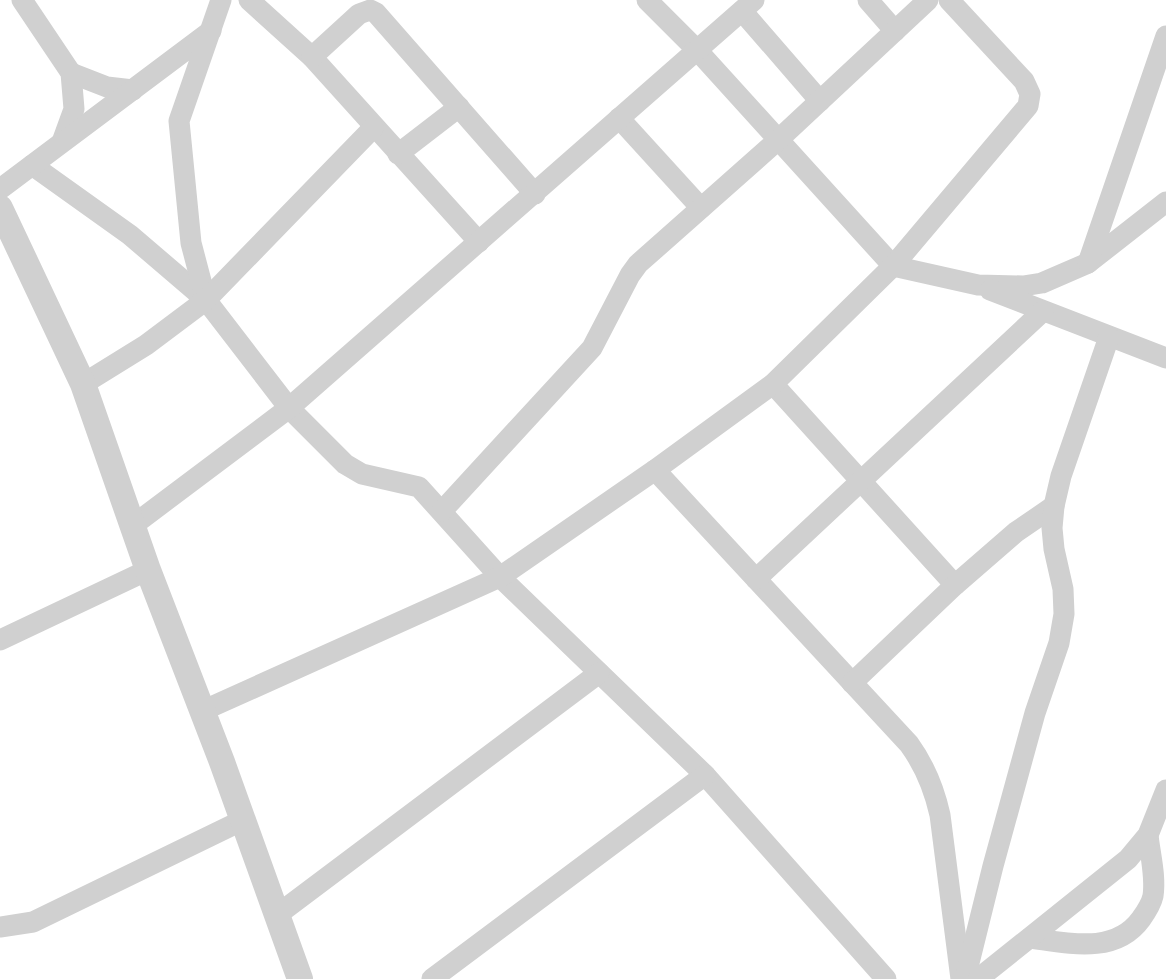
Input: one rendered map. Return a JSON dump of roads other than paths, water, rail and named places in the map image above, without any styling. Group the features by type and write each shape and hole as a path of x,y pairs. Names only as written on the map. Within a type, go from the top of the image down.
{"street":[{"path":"22,0 71,73 74,108 62,142"},
{"path":"206,300 191,242 179,121 221,0"},
{"path":"249,0 312,57 373,128 479,242"},
{"path":"647,0 696,50 893,266 978,285 1166,358"},
{"path":"868,0 895,31"},
{"path":"442,511 592,348 630,275 638,264 778,140 928,0"},
{"path":"202,710 500,577 655,470 773,384 893,266 1028,106 1030,94 1024,81 948,0"},
{"path":"132,526 289,408 748,5 820,101"},
{"path":"312,57 359,14 370,10 381,18 535,194"},
{"path":"0,189 211,31"},
{"path":"1088,263 1166,36"},
{"path":"71,73 107,87 133,90"},
{"path":"398,154 459,107"},
{"path":"619,118 701,208"},
{"path":"83,384 146,344 206,300 373,128"},
{"path":"32,165 130,235 206,300 289,408 345,464 362,474 419,487 500,577 705,776 886,979"},
{"path":"978,285 1023,286 1042,283 1088,263 1166,202"},
{"path":"0,208 83,384 148,570 243,820 300,979"},
{"path":"756,579 1043,311"},
{"path":"966,979 993,866 1036,713 1059,643 1064,614 1063,589 1054,549 1052,528 1054,506 1061,476 1109,337"},
{"path":"773,384 955,585"},
{"path":"655,470 909,744 920,760 936,796 940,815 961,979"},
{"path":"852,683 955,585 1016,532 1054,506"},
{"path":"0,640 148,570"},
{"path":"277,915 599,673"},
{"path":"432,979 705,776"},
{"path":"978,979 1118,869 1148,835 1166,790"},
{"path":"0,927 33,922 243,820"},
{"path":"1030,938 1094,944 1123,936 1137,924 1149,908 1153,897 1148,835"}]}
